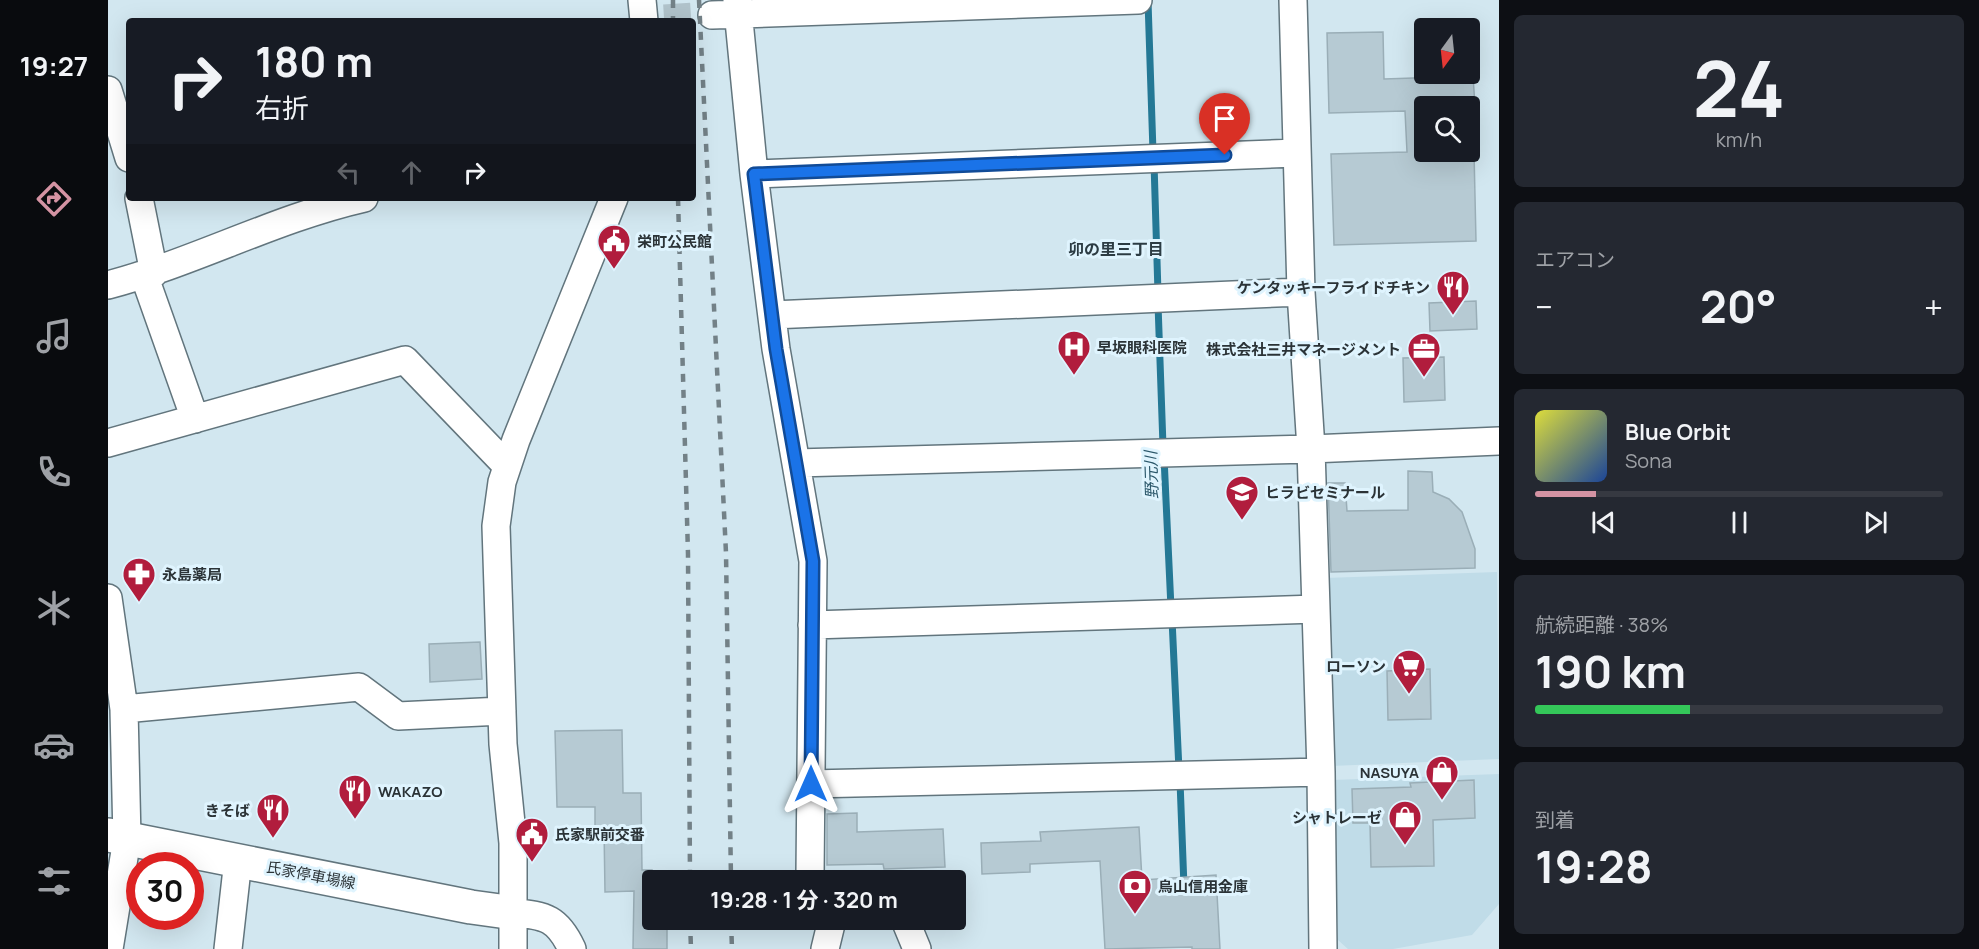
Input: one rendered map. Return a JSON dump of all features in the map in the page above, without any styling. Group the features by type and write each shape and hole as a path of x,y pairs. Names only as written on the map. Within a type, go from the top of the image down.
{"main road":[{"name":"氏家停車場線","path":"117,837 471,907 514,913"}],"street":[{"path":"642,0 650,18"},
{"path":"712,15 738,7 1138,0"},
{"path":"1293,0 1301,292 1311,449 1321,772 1323,949"},
{"path":"738,7 754,174 772,315 813,561 810,870"},
{"path":"108,90 126,148"},
{"path":"754,174 1296,153"},
{"path":"139,201 149,274 195,419"},
{"path":"108,285 149,274 331,206 352,201"},
{"path":"513,949 513,843 502,711 496,526 507,466 613,201"},
{"path":"772,315 1301,292"},
{"path":"108,443 405,360 507,466"},
{"path":"796,463 1311,449 1499,441"},
{"path":"108,598 124,709 109,949"},
{"path":"812,625 1316,609"},
{"path":"124,709 358,687 398,716 502,711"},
{"path":"811,784 1321,772"},
{"path":"228,949 238,860"},
{"path":"514,913 542,915 559,926 573,949"},
{"path":"825,949 830,930"},
{"path":"909,930 917,949"}],"shaded area":[{"path":"1497,572 1499,759 1331,766 1325,578"},
{"path":"1499,774 1499,904 1472,935 1393,949 1348,949 1338,940 1332,780"}],"building":[{"path":"1383,32 1384,79 1414,78 1414,84 1474,84 1474,96 1414,96 1414,162 1474,162 1476,241 1334,245 1331,154 1407,152 1405,111 1329,113 1327,33"},
{"name":"ケンタッキーフライドチキン","path":"1476,301 1477,329 1430,331 1429,303"},
{"path":"1444,357 1445,400 1404,402 1403,358"},
{"path":"1408,471 1432,472 1433,492 1449,499 1462,512 1475,549 1475,568 1331,572 1328,483 1345,483 1347,511 1408,510"},
{"path":"480,642 482,679 430,682 429,644"},
{"name":"ローソン","path":"1430,669 1431,719 1388,720 1387,671"},
{"path":"622,730 623,793 641,793 642,930 667,930 667,949 633,949 634,891 605,892 604,828 595,828 595,807 557,807 555,731"},
{"path":"1474,780 1475,818 1433,820 1434,866 1371,867 1370,823 1353,823 1352,789 1411,787 1410,783"},
{"path":"857,813 857,832 943,829 945,867 884,869 883,864 827,865 827,814"},
{"path":"1139,827 1142,880 1216,875 1220,949 1192,949 1192,947 1105,949 1100,861 1030,864 1030,872 982,874 981,843 1041,841 1040,832"}],"waterway":[{"name":"野元川","path":"1148,1 1153,152"},
{"name":"野元川","path":"1154,163 1158,293"},
{"name":"野元川","path":"1158,304 1163,446"},
{"name":"野元川","path":"1164,457 1171,608"},
{"name":"野元川","path":"1172,619 1179,770"},
{"name":"野元川","path":"1180,781 1184,887"}],"tunnel":[{"path":"664,18 712,15"}],"railway":[{"path":"673,0 673,18"},
{"path":"699,0 726,553 731,870"},
{"path":"678,201 688,554 690,870"},
{"path":"690,930 691,949"},
{"path":"731,930 732,949"}],"place":[{"name":"栄町公民館","path":"614,270"},
{"name":"ケンタッキーフライドチキン","path":"1453,316"},
{"name":"早坂眼科医院","path":"1074,376"},
{"name":"株式会社三井マネージメント","path":"1424,378"},
{"name":"ヒラビセミナール","path":"1242,521"},
{"name":"永島薬局","path":"139,603"},
{"name":"ローソン","path":"1409,695"},
{"name":"NASUYA","path":"1442,801"},
{"name":"WAKAZO","path":"355,820"},
{"name":"きそば","path":"273,839"},
{"name":"シャトレーゼ","path":"1405,846"},
{"name":"氏家駅前交番","path":"532,863"},
{"name":"烏山信用金庫","path":"1135,915"}],"district":[{"name":"卯の里三丁目","path":"1116,249"}],"route":[{"path":"811,784 813,561 776,349 754,174 1225,155"}]}
